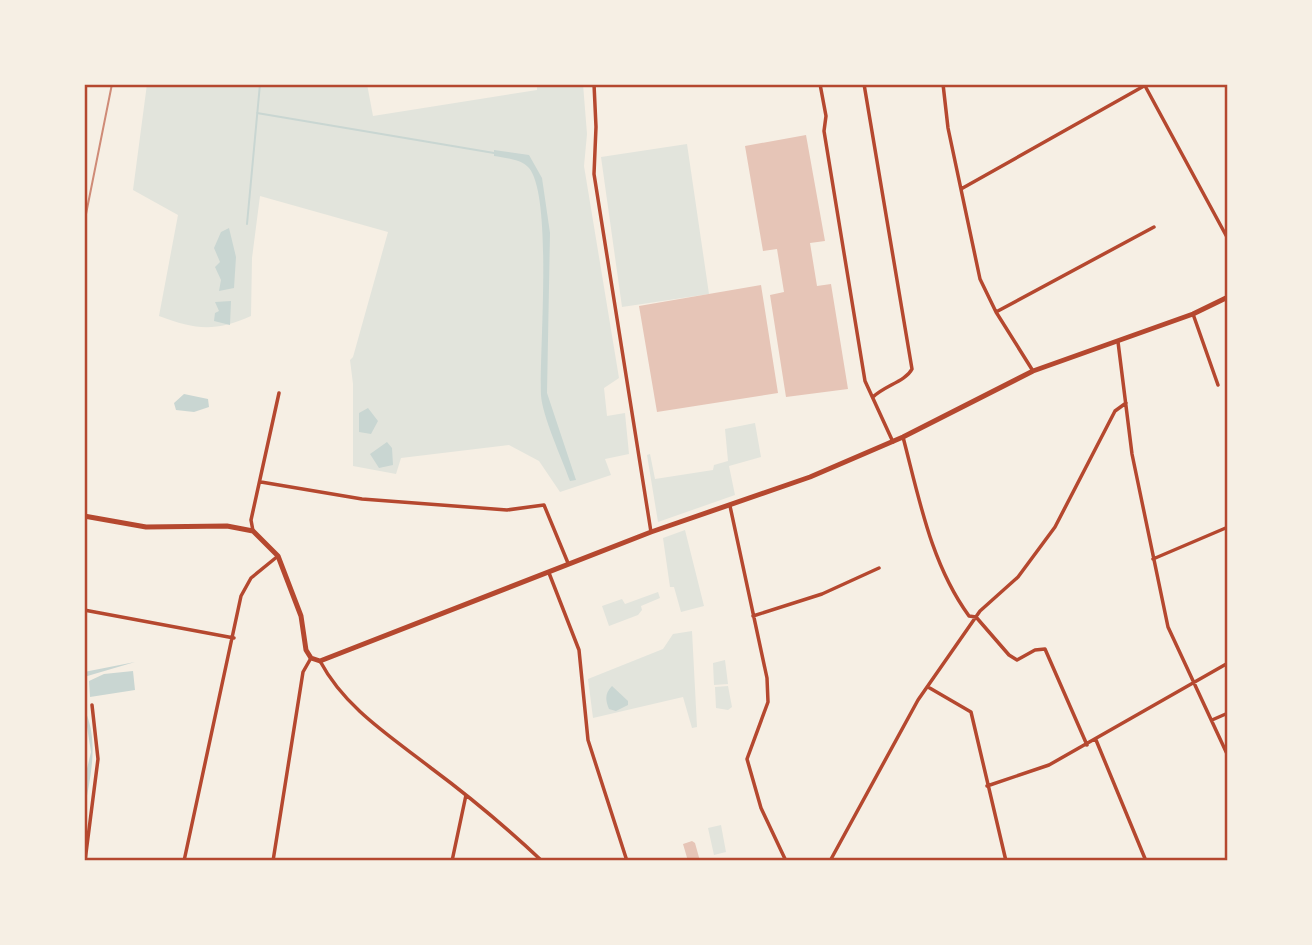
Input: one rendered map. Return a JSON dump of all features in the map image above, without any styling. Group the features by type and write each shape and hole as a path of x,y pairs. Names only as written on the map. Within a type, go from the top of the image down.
{"main road":[{"path":"84,516 146,527 227,526 253,531 278,556 298,605 311,658 320,662 651,532 810,477 893,442 1033,371 1193,314 1228,297"}],"street":[{"path":"594,84 594,174 651,532"},
{"path":"820,84 826,116 824,131 865,381 893,442"},
{"path":"864,84 912,369 909,375 881,388 873,397"},
{"path":"943,84 948,128 981,279 996,312 1033,371"},
{"path":"961,189 1144,85 1228,239"},
{"path":"996,312 1154,227"},
{"path":"1193,314 1218,385"},
{"path":"1118,340 1132,454 1168,627 1228,756"},
{"path":"253,531 251,520 279,393"},
{"path":"830,861 918,700 976,617 1018,578 1055,527 1115,411 1126,402"},
{"path":"903,437 928,529 947,585 969,615 976,617 1009,655 1017,660 1035,650 1045,649 1087,746"},
{"path":"261,482 362,499 507,510 544,505 569,565"},
{"path":"730,506 767,678 768,702 747,759 761,808 786,861"},
{"path":"1153,559 1228,527"},
{"path":"184,861 241,596 251,578 278,556"},
{"path":"753,616 822,594 880,568"},
{"path":"549,573 579,650 588,740 627,861"},
{"path":"84,610 233,638"},
{"path":"273,861 303,672 311,658"},
{"path":"320,662 329,678 357,710 466,795 542,861"},
{"path":"987,786 1049,765 1087,746 1194,679 1228,663"},
{"path":"928,687 971,712 1006,861"},
{"path":"85,861 97,759 92,705"},
{"path":"1213,720 1228,712"},
{"path":"1096,740 1146,861"},
{"path":"452,861 466,795"}],"shaded area":[{"path":"147,84 367,84 373,116 537,90 537,84 583,84 587,134 584,166 619,378 604,388 607,416 625,413 629,454 605,459 611,475 560,492 539,461 509,445 401,458 396,474 353,466 353,384 350,360 388,232 260,196 252,258 251,316 227,325 205,327 159,316 178,215 133,190"},
{"path":"687,144 709,294 622,307 601,157"},
{"path":"494,150 529,155 542,178 550,233 547,393 576,480 570,481 542,404 543,241 536,184 526,165 513,159 494,156"},
{"path":"229,228 236,257 234,288 219,291 221,280 215,267 220,262 214,248 221,232"},
{"path":"231,301 230,325 214,321 215,313 219,311 215,302"},
{"path":"184,394 208,399 209,407 194,412 176,410 174,403"},
{"path":"368,408 378,421 371,434 359,432 359,413"},
{"path":"755,423 761,457 729,466 735,495 658,522 647,455 650,454 655,479 713,470 714,465 728,461 725,429"},
{"path":"387,442 392,448 393,465 379,468 370,454"},
{"path":"685,530 704,606 681,612 674,587 670,587 663,538"},
{"path":"658,592 660,598 641,606 642,610 638,615 609,626 602,606 622,599 625,604"},
{"path":"692,631 697,727 692,728 683,697 593,718 588,679 663,649 673,634"},
{"path":"725,660 728,684 714,685 713,663"},
{"path":"135,662 84,677 84,672"},
{"path":"133,671 135,690 90,697 89,681 104,674"},
{"path":"612,686 628,701 628,705 616,711 609,709 607,703 607,694"},
{"path":"728,686 732,707 728,710 716,708 715,687"},
{"path":"84,708 93,747 84,812 84,781 91,752"},
{"path":"721,825 726,852 714,855 708,828"}],"building":[{"path":"806,135 825,241 810,243 817,286 831,284 848,389 786,397 770,295 784,292 777,249 763,251 745,146"},
{"path":"761,285 778,393 657,412 639,306"},
{"path":"692,841 700,861 688,861 683,844"}],"waterway":[{"path":"247,224 260,84"},
{"path":"257,113 494,153"}],"railway":[{"path":"84,224 112,84"}]}
